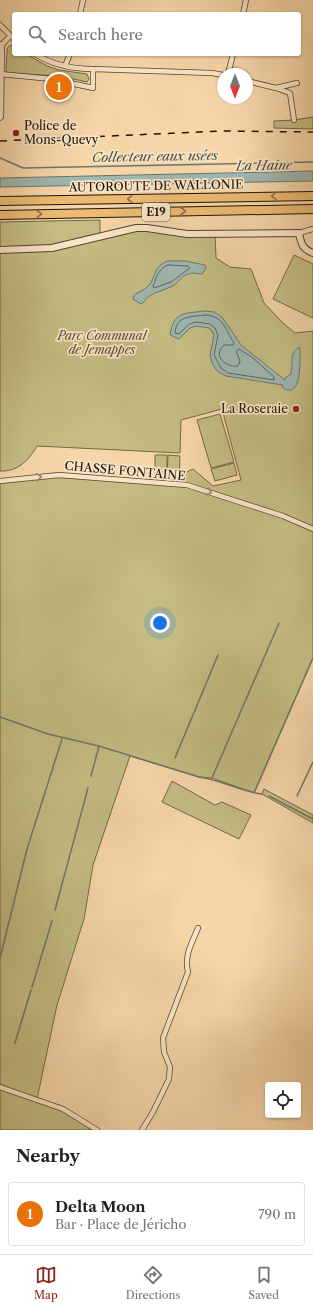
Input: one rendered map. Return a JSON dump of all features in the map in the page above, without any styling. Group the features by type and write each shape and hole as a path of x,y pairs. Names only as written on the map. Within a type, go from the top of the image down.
{"highway":[{"name":"AUTOROUTE DE WALLONIE","path":"0,201 313,196"},
{"name":"E19","path":"0,215 313,209"}],"street":[{"path":"80,12 83,0"},
{"path":"243,12 246,0"},
{"path":"0,25 12,38 1,45 0,117"},
{"path":"39,56 64,66 93,69 217,74"},
{"path":"64,66 69,56"},
{"path":"230,68 232,56"},
{"path":"0,74 52,79 93,88 93,69"},
{"path":"253,82 290,93 294,120"},
{"path":"276,88 297,84"},
{"path":"0,250 18,251 52,248 136,228 152,228 187,234 299,233 313,229"},
{"path":"299,233 302,245 308,251 313,253"},
{"name":"CHASSE FONTAINE","path":"0,481 60,475 187,485 283,516 313,529"},
{"path":"142,1130 153,1112 169,1078 170,1067 164,1052 163,1038 188,972 186,963 188,952 198,928"},
{"path":"0,1087 64,1109 97,1130"}],"green space":[{"path":"12,45 12,56 30,56 47,66 59,70 87,74 89,79 87,82 59,76 6,73 8,47"},
{"path":"313,117 313,129 274,128 274,121"},
{"path":"100,220 100,237 82,242 0,250 0,222"},
{"name":"Parc Communal de Jemappes","path":"136,229 215,234 216,258 230,267 251,269 264,303 295,333 313,331 313,658 254,793 212,778 199,777 130,756 93,865 84,919 57,1005 37,1099 54,1105 92,1127 90,1130 0,1130 0,481 44,476 181,485 185,473 193,469 213,486 241,480 222,409 181,420 180,453 37,446 27,460 18,467 6,471 0,471 0,251 52,250"},
{"path":"294,255 313,264 313,318 273,299"},
{"path":"220,414 234,462 211,468 197,420"},
{"path":"155,455 167,455 167,479 155,479"},
{"path":"168,455 180,456 179,479 167,479"},
{"path":"234,463 237,475 215,481 211,469"},
{"path":"172,781 215,805 222,802 251,815 239,839 162,802"},
{"path":"264,789 313,815 313,823 262,794"}],"water":[{"path":"313,171 313,181 0,187 0,178"},
{"path":"167,261 185,261 205,265 206,268 202,274 192,273 181,278 174,285 153,294 141,304 133,299 134,295 150,284 157,268"},
{"path":"204,311 214,312 222,317 241,345 285,380 286,377 290,375 293,354 299,347 300,370 296,385 293,389 289,390 282,387 283,385 226,376 217,371 212,363 210,355 214,336 209,328 196,326 190,328 179,339 170,335 174,322 181,315"}],"waterway":[{"name":"Collecteur eaux usées","path":"0,158 23,168 313,162"},
{"path":"212,778 279,623"},
{"path":"175,758 218,655"},
{"path":"254,793 313,658"},
{"path":"0,717 48,734 99,746 199,777 215,780 262,794"},
{"path":"0,958 27,849 62,739"},
{"path":"91,776 99,746"},
{"path":"297,796 313,762"},
{"path":"55,910 88,788"},
{"path":"269,796 313,819"},
{"path":"32,987 52,921"},
{"path":"15,1043 31,990"}],"railway":[{"path":"0,141 221,131 313,132"}],"place":[{"name":"Delta Moon","path":"59,87"},
{"name":"Police de Mons-Quevy","path":"16,133"},
{"name":"La Roseraie","path":"296,409"}],"water label":[{"name":"La Haine","path":"264,165"}]}
